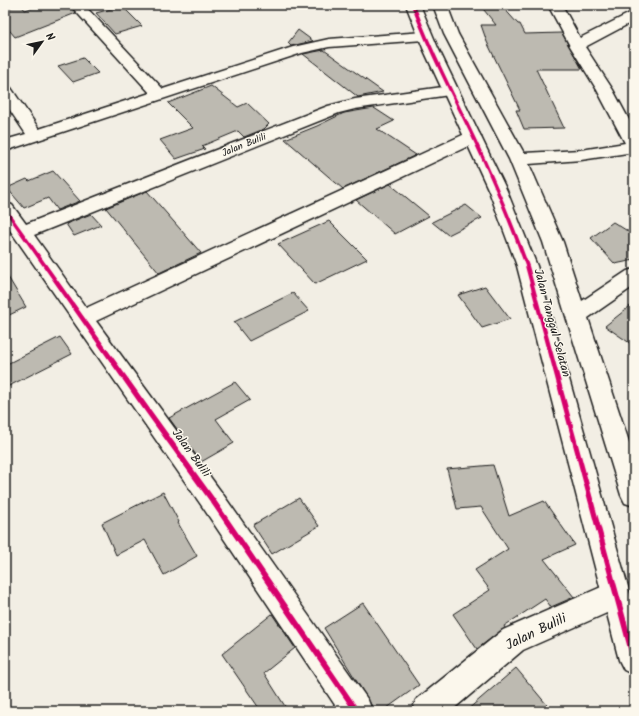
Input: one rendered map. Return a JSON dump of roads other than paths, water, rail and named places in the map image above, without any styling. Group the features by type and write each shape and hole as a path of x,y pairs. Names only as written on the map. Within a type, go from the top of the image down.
{"street":[{"path":"77,5 160,95"},
{"name":"Jalan Tanggul Selatan","path":"413,5 424,36 473,137 509,217 527,266 615,595 634,660"},
{"name":"Jalan Tanggul Selatan","path":"440,5 451,34 518,159 553,242 634,495"},
{"path":"555,5 577,46 605,90 634,144"},
{"path":"577,46 634,15"},
{"path":"5,146 260,61 315,46 329,43 424,36"},
{"path":"5,91 35,135"},
{"name":"Jalan Bulili","path":"22,233 334,109 355,104 450,91"},
{"path":"82,319 473,137"},
{"path":"518,159 581,155 634,147"},
{"name":"Jalan Bulili","path":"5,209 82,319 218,507 357,711"},
{"path":"576,315 634,276"},
{"name":"Jalan Bulili","path":"428,711 512,640 615,595"}]}
